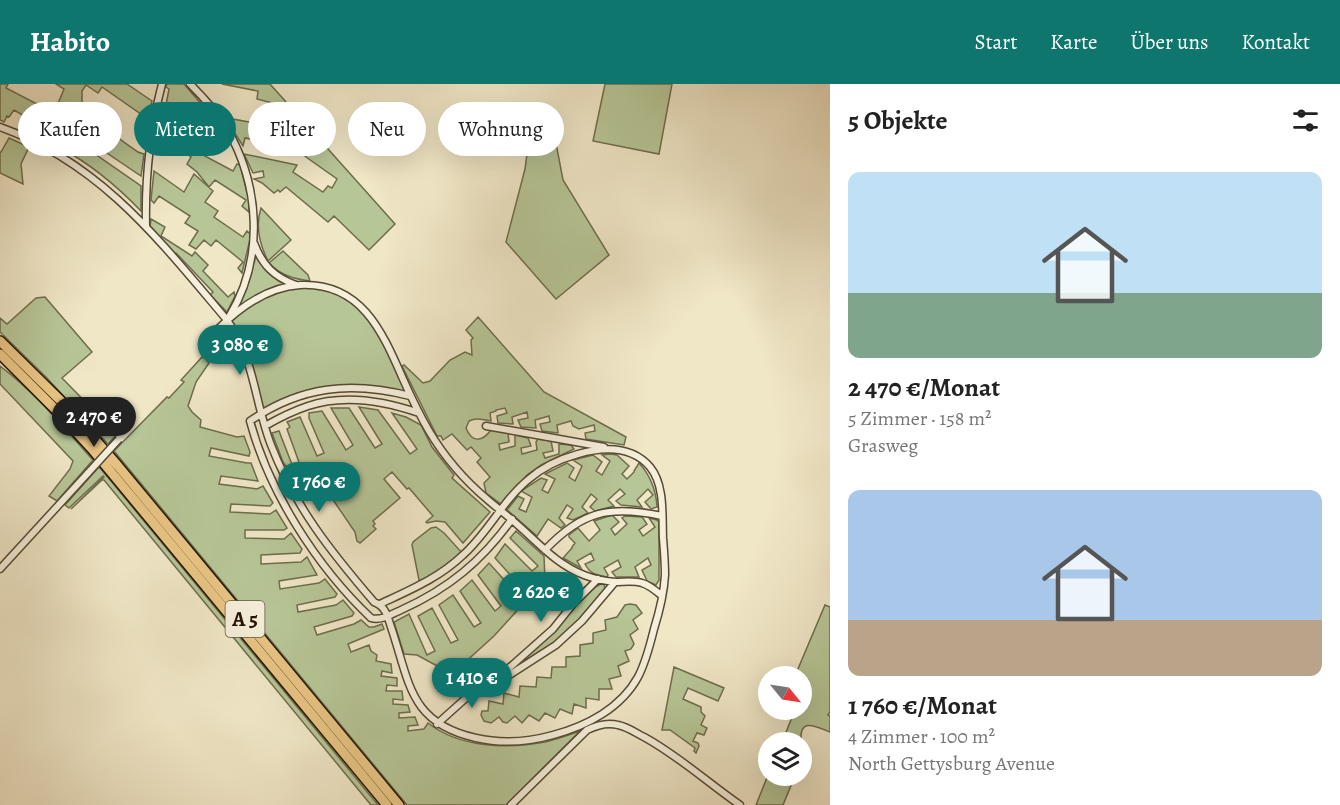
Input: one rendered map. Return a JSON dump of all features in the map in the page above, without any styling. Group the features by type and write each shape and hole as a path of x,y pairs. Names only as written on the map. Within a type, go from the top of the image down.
{"highway":[{"name":"A 5","path":"1,341 65,405 125,473 399,805"},
{"name":"A 5","path":"0,354 92,449 387,805"}],"street":[{"path":"146,226 150,140 162,84"},
{"path":"190,84 225,126 246,169 253,199 254,224 249,264 243,287 227,320"},
{"path":"0,127 36,141 77,166 110,192 146,226 227,320 244,349 271,445 286,479 313,526 342,564 374,602 380,604 388,616 411,689 423,711 437,724 448,730 477,739 512,742 568,731 605,713 625,694 638,677 650,645 665,574 660,490 650,468 644,461 627,451 486,426"},
{"path":"253,240 258,253 270,271 296,285"},
{"path":"218,329 243,307 263,295 296,285 329,288 354,300 381,333 410,396 439,448 473,487 555,559 569,568 598,579 639,582 661,595"},
{"path":"410,396 365,388 327,389 303,394 261,413 250,421 260,454 275,488 303,536 331,573 371,618 388,616 417,603 458,578 501,535 512,519"},
{"path":"265,426 307,406 328,401 375,401 419,413"},
{"path":"0,569 119,438"},
{"path":"380,604 420,585 464,555 528,479 555,463 578,454 607,448"},
{"path":"545,550 558,536 572,526 597,514 626,510 662,516"},
{"path":"331,573 342,564"},
{"path":"497,679 553,629 598,579"},
{"path":"437,724 483,686 511,674 556,645 582,621 615,582"},
{"path":"511,805 587,730 604,724 627,728 655,743 691,767 740,805"}],"green space":[{"path":"0,84 8,84 6,88 33,102 18,102 18,112 14,110 4,122 0,120"},
{"path":"56,84 127,84 152,101 134,102 134,109 102,87 98,93 86,85 82,91 82,102 59,102 64,89"},
{"path":"167,84 184,84 200,102 167,102 169,89 166,87"},
{"path":"222,84 270,84 286,102 257,99 258,91"},
{"path":"605,84 672,84 659,154 593,141"},
{"path":"236,120 248,122 248,139 245,138 243,146 236,135"},
{"path":"9,138 18,142 18,156 25,156 21,164 23,184 0,173 1,152"},
{"path":"122,141 134,149 134,156 144,156 141,176 111,156 122,156"},
{"path":"244,154 297,165 293,172 323,192 328,186 332,188 337,179 306,157 334,156 395,224 369,250 334,216 328,222 286,187 274,193 254,179 264,177 263,171 253,173"},
{"path":"74,156 98,156 141,186 141,211 122,192"},
{"path":"205,156 233,171 237,164 240,165 249,200 249,212 242,206 246,200 215,180 209,187 187,164 191,157"},
{"path":"527,156 558,156 563,180 609,255 556,299 506,242"},
{"path":"154,171 184,192 194,174 213,191 205,202 218,211 214,217 243,237 247,231 251,235 242,273 238,268 243,262 216,240 211,246 204,240 196,249 189,245 198,231 185,223 190,216 159,196 154,203 151,200"},
{"path":"261,208 291,240 268,261 259,235 258,222"},
{"path":"151,219 165,227 161,236 192,256 195,252 208,265 203,271 228,297 234,292 235,296 227,312 210,295 213,292 176,253 173,254 150,227"},
{"path":"283,251 308,275 310,281 288,276 269,263"},
{"path":"252,252 258,253 283,280 347,295 375,324 410,396 399,393 327,389 261,413 251,369 227,320 234,308"},
{"path":"45,297 92,352 62,378 110,427 113,425 119,432 108,444 46,377 0,332 0,318 7,324 36,298"},
{"path":"478,317 544,392 626,437 624,445 586,439 585,433 595,431 594,425 579,429 573,426 571,421 557,425 558,433 542,431 540,424 550,422 549,416 535,420 536,428 521,427 518,420 528,418 527,412 512,417 513,424 498,423 497,416 507,413 505,408 496,410 490,413 491,421 477,419 469,421 466,428 468,433 474,438 481,439 491,430 508,433 509,442 499,444 500,450 515,446 515,435 528,438 531,446 521,448 522,454 537,450 538,439 551,441 553,451 543,453 545,458 559,454 559,444 571,445 574,449 541,465 527,475 501,504 486,493 484,483 490,477 477,462 481,458 471,447 467,450 452,434 443,440 441,436 437,436 402,366 404,365 423,383 430,381 450,360 465,352 472,355 471,340 473,338 466,330"},
{"path":"203,356 209,363 196,382 188,406 201,420 200,427 237,437 244,436 250,452 249,456 211,448 209,456 251,463 258,481 221,476 219,484 257,489 263,486 273,503 270,506 231,504 230,512 270,514 276,510 287,528 284,530 245,530 245,538 284,539 291,533 302,549 300,553 261,555 261,564 301,562 307,557 317,575 279,581 280,589 319,583 325,579 337,594 335,597 297,605 298,612 336,605 343,600 354,613 352,616 314,627 317,635 361,620 369,627 382,624 384,629 348,644 351,652 369,645 371,651 377,655 376,661 391,664 392,673 382,671 381,676 397,678 397,686 387,685 386,691 402,691 403,700 393,699 393,704 408,705 410,712 399,713 399,718 415,717 418,725 408,726 408,731 424,729 428,723 454,738 469,742 515,746 545,742 580,731 506,805 407,805 114,451 184,382 181,380"},
{"path":"0,366 37,399 93,460 57,501 49,496 70,469 73,461 0,384"},
{"path":"359,407 378,410 410,454 417,449 392,413 421,425 432,447 454,475 452,478 490,512 463,543 445,522 426,522 433,516 392,472 384,479 400,498 373,521 376,529 360,543 327,491 343,480 339,474 330,479 320,465 296,480 283,462 272,433 279,431 293,467 300,465 287,429 290,427 287,422 300,417 317,456 324,453 309,413 322,411 346,450 353,445 331,408 349,408 375,448 382,444"},
{"path":"593,455 602,462 596,471 602,475 610,461 602,455 617,455 629,466 622,474 627,479 639,463 652,484 657,507 651,509 645,502 653,495 648,489 637,500 642,507 621,505 616,501 625,494 620,489 608,500 614,506 595,511 590,507 597,499 591,494 582,507 588,513 573,520 567,518 573,509 567,505 559,518 565,525 561,528 548,519 537,536 507,510 518,496 524,499 519,509 526,512 532,497 521,491 541,478 547,480 542,490 548,493 555,479 545,474 567,463 574,468 569,477 575,481 582,466 573,460"},
{"path":"99,467 378,805 371,805 104,480 71,509 103,476 69,508 65,505"},
{"path":"612,515 619,522 611,529 615,535 627,524 622,518 625,516 642,517 647,524 639,530 643,536 655,527 649,518 659,522 659,580 656,585 647,581 642,570 651,565 648,558 635,567 639,577 616,577 612,572 621,567 618,560 604,568 607,577 594,574 585,564 594,560 591,553 577,561 581,568 563,558 575,543 569,535 578,528 589,541 600,530 594,521"},
{"path":"436,527 464,555 420,585 412,545 431,528"},
{"path":"516,531 544,556 545,580 494,636 452,674 417,655 404,654 394,622 409,614 427,655 435,651 418,616 432,608 451,643 458,640 439,605 453,595 474,627 481,623 460,591 472,580 495,611 501,606 478,575 489,563 515,592 521,587 495,558 505,544 532,571 538,566 510,538"},
{"path":"604,584 605,590 580,620 555,642 505,673 562,623 584,596"},
{"path":"625,605 636,605 642,613 633,620 638,629 630,635 634,644 631,649 625,651 629,661 618,666 621,676 609,679 612,689 599,689 599,700 586,698 586,708 574,704 572,714 560,709 555,718 545,713 539,721 529,715 522,723 515,716 507,723 499,717 491,723 484,721 482,711 488,711 489,701 503,704 504,693 519,697 520,686 536,687 537,677 551,678 552,667 566,667 566,657 580,656 580,645 593,643 593,633 606,630 605,620 617,617"},
{"path":"825,605 830,607 830,712 828,715 830,716 830,732 809,725 805,726 802,732 786,732 791,720 812,720 812,666 799,666"},
{"path":"674,667 724,688 718,701 688,688 683,699 701,707 701,712 705,716 701,725 707,728 704,735 697,733 693,741 699,746 696,753 695,748 670,730 662,730"},
{"path":"764,786 791,786 783,805 756,805"}]}
